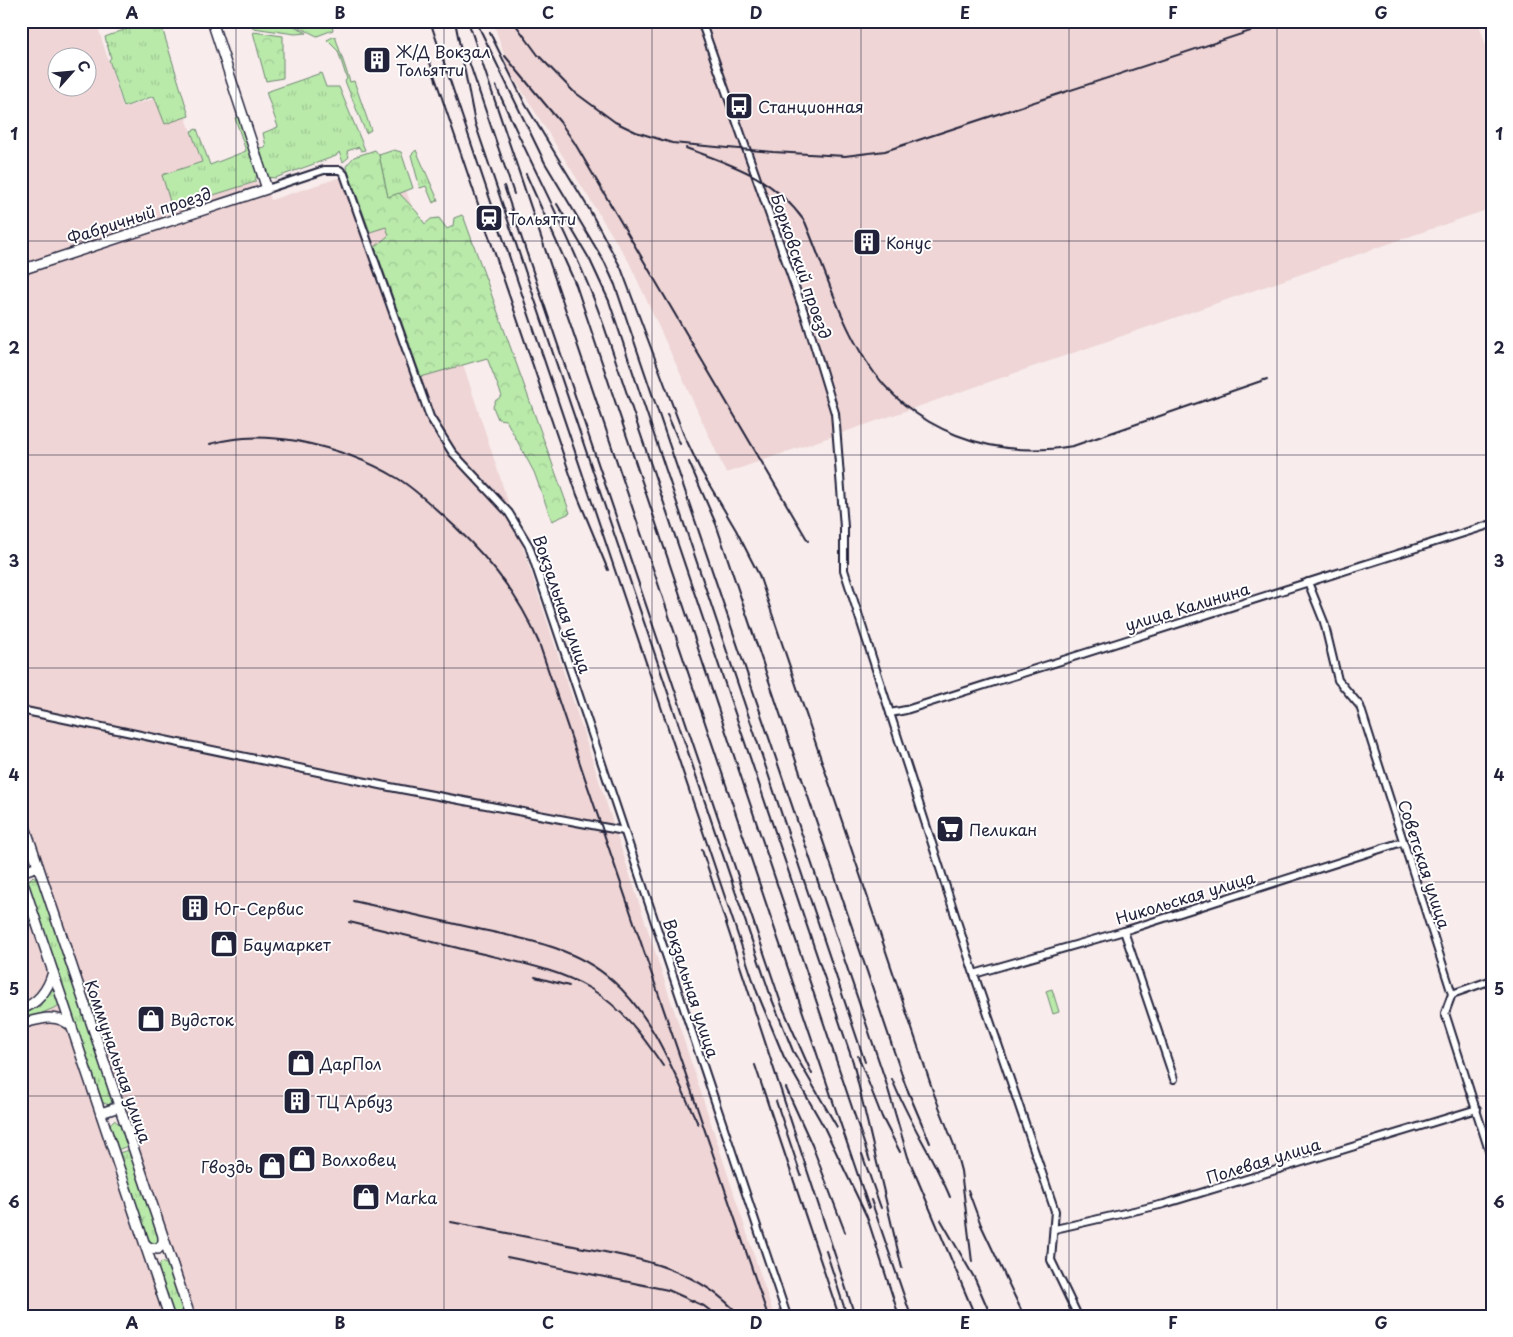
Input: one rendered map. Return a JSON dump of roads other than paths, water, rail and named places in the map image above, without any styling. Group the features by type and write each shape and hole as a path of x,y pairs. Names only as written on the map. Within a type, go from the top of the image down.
{"main road":[{"path":"212,21 267,189"},
{"name":"Фабричный проезд","path":"21,270 267,189"},
{"name":"Коммунальная улица","path":"21,815 190,1315"},
{"path":"21,872 38,866"},
{"name":"Коммунальная улица","path":"21,877 169,1316"},
{"path":"21,1009 30,1006 43,994 53,971"},
{"path":"21,1024 45,1017 62,1020 72,1027"},
{"path":"101,1113 119,1107"},
{"path":"145,1244 150,1248 158,1249 163,1244 163,1236"},
{"path":"152,1264 158,1253 165,1253 170,1257"}],"street":[{"name":"Борковский проезд","path":"702,21 805,315 835,412 844,527 844,570 890,713"},
{"name":"Вокзальная улица","path":"267,189 324,170 340,170 344,174 430,417 452,452 509,513 529,546 787,1316"},
{"name":"улица Калинина","path":"890,713 906,710 1492,524"},
{"name":"Советская улица","path":"1308,582 1324,622 1338,680 1360,706 1452,994"},
{"path":"21,710 390,787 624,831"},
{"path":"21,715 32,713"},
{"path":"890,713 974,974 1055,1211 1051,1260 1078,1316"},
{"name":"Никольская улица","path":"974,974 1124,931 1402,842"},
{"path":"1124,931 1174,1079"},
{"path":"1492,980 1452,994 1445,1014 1492,1160"},
{"name":"Полевая улица","path":"1054,1229 1164,1204 1476,1109"}],"railway":[{"path":"430,21 757,992 784,1057 824,1127 867,1217 899,1316"},
{"path":"455,21 475,123 771,997 793,1051 837,1127"},
{"path":"468,21 869,1208"},
{"path":"476,21 545,163 605,263 615,285 885,1079 908,1157 973,1311"},
{"path":"513,21 538,55 573,91 615,122 636,132 672,143 845,156 885,151 1281,21"},
{"path":"490,33 525,104 589,209 621,268 683,433 700,469 736,530 759,575 934,1094 954,1145 961,1171 972,1262"},
{"path":"465,50 514,194"},
{"path":"426,51 577,495 608,570"},
{"path":"505,56 560,122 574,142 808,541"},
{"path":"496,86 580,265 604,326 853,1062 902,1268"},
{"path":"686,148 737,167 752,175 780,194 793,207 805,222 840,310 856,345 866,361 885,385 906,406 930,422 956,435 984,444 1013,448 1043,449 1073,446 1267,379"},
{"path":"526,174 576,285 870,1161"},
{"path":"504,186 782,1006 812,1074"},
{"path":"557,204 590,260 609,301 865,1062"},
{"path":"667,414 680,444"},
{"path":"210,444 253,437 297,441 348,455 385,471 418,493 454,525 483,555 520,605 539,643 768,1316"},
{"path":"689,462 716,524 905,1084 930,1143"},
{"path":"702,850 855,1316"},
{"path":"353,901 526,939 563,951 597,969 613,981 627,996 652,1029 698,1124"},
{"path":"349,922 522,963 551,971 578,982 613,1005 640,1033 663,1066"},
{"path":"535,977 569,986"},
{"path":"858,1056 882,1117 900,1152"},
{"path":"755,1065 839,1316"},
{"path":"892,1079 905,1109 950,1197"},
{"path":"786,1088 812,1145 845,1232"},
{"path":"776,1101 801,1175"},
{"path":"862,1154 881,1208"},
{"path":"968,1190 981,1225 1024,1316"},
{"path":"871,1200 911,1316"},
{"path":"941,1220 975,1279 991,1316"},
{"path":"451,1222 615,1254 661,1266 683,1274 703,1285 723,1299 740,1316"},
{"path":"826,1251 847,1316"},
{"path":"507,1257 668,1290 704,1306 717,1316"}],"place":[{"name":"Ж/Д Вокзал Тольятти","path":"377,60"},
{"name":"Станционная","path":"739,106"},
{"name":"Тольятти","path":"489,218"},
{"name":"Конус","path":"867,242"},
{"name":"Пеликан","path":"950,829"},
{"name":"Юг-Сервис","path":"195,908"},
{"name":"Баумаркет","path":"224,944"},
{"name":"Вудсток","path":"151,1019"},
{"name":"ДарПол","path":"301,1063"},
{"name":"ТЦ Арбуз","path":"297,1101"},
{"name":"Волховец","path":"302,1159"},
{"name":"Гвоздь","path":"272,1166"},
{"name":"Marka","path":"366,1197"}]}
